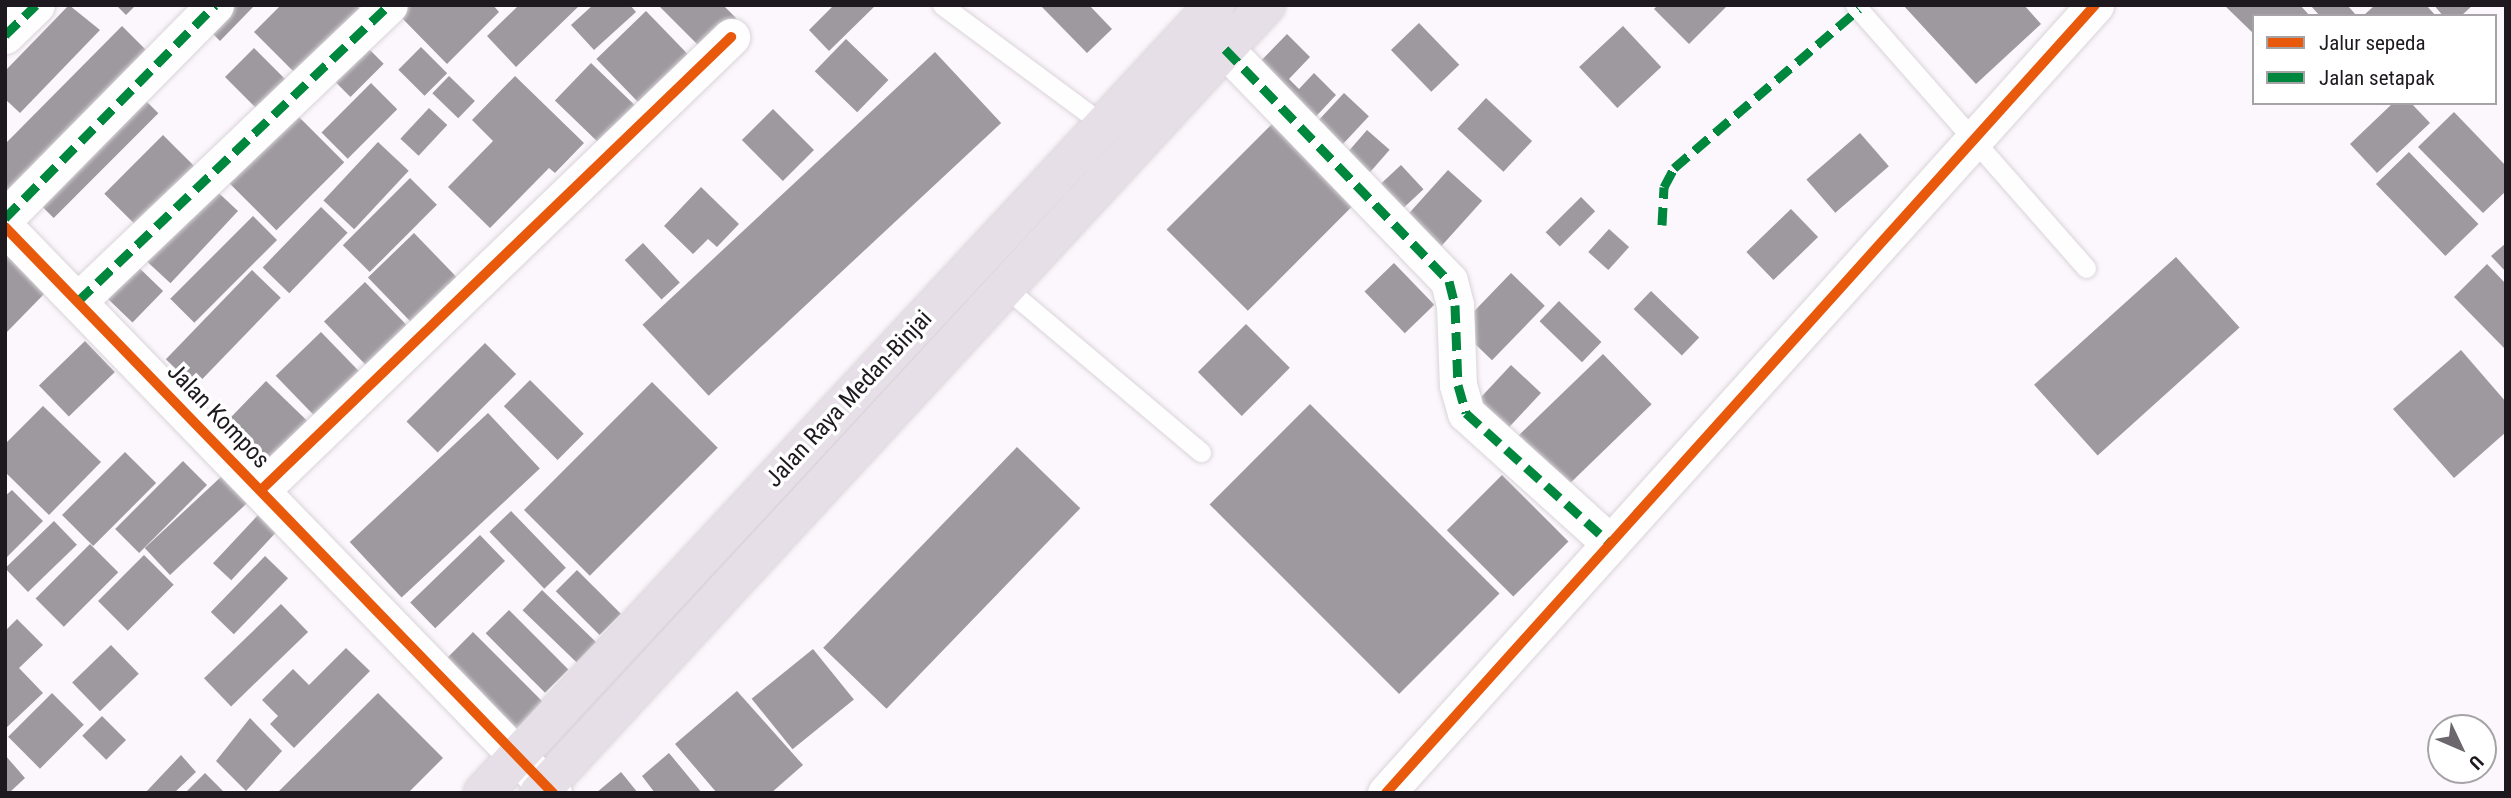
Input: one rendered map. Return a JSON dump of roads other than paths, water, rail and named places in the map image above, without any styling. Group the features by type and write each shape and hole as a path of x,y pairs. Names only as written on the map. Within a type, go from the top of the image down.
{"highway":[{"name":"Jalan Raya Medan-Binjai","path":"483,793 1215,5"},
{"name":"Jalan Raya Medan-Binjai","path":"546,790 1266,5"},
{"path":"1169,55 1196,81"}],"street":[{"path":"5,35 36,5"},
{"path":"5,218 215,5"},
{"path":"78,301 389,5"},
{"path":"1386,793 1609,542 2095,5"},
{"path":"261,490 731,37"},
{"path":"1225,49 1449,281 1455,305 1458,385 1466,413 1609,542"},
{"name":"Jalan Kompos","path":"5,227 518,756 546,790"}],"lane":[{"path":"942,5 1104,125"},
{"path":"1855,5 2086,268"},
{"path":"1006,288 1201,452"}]}
